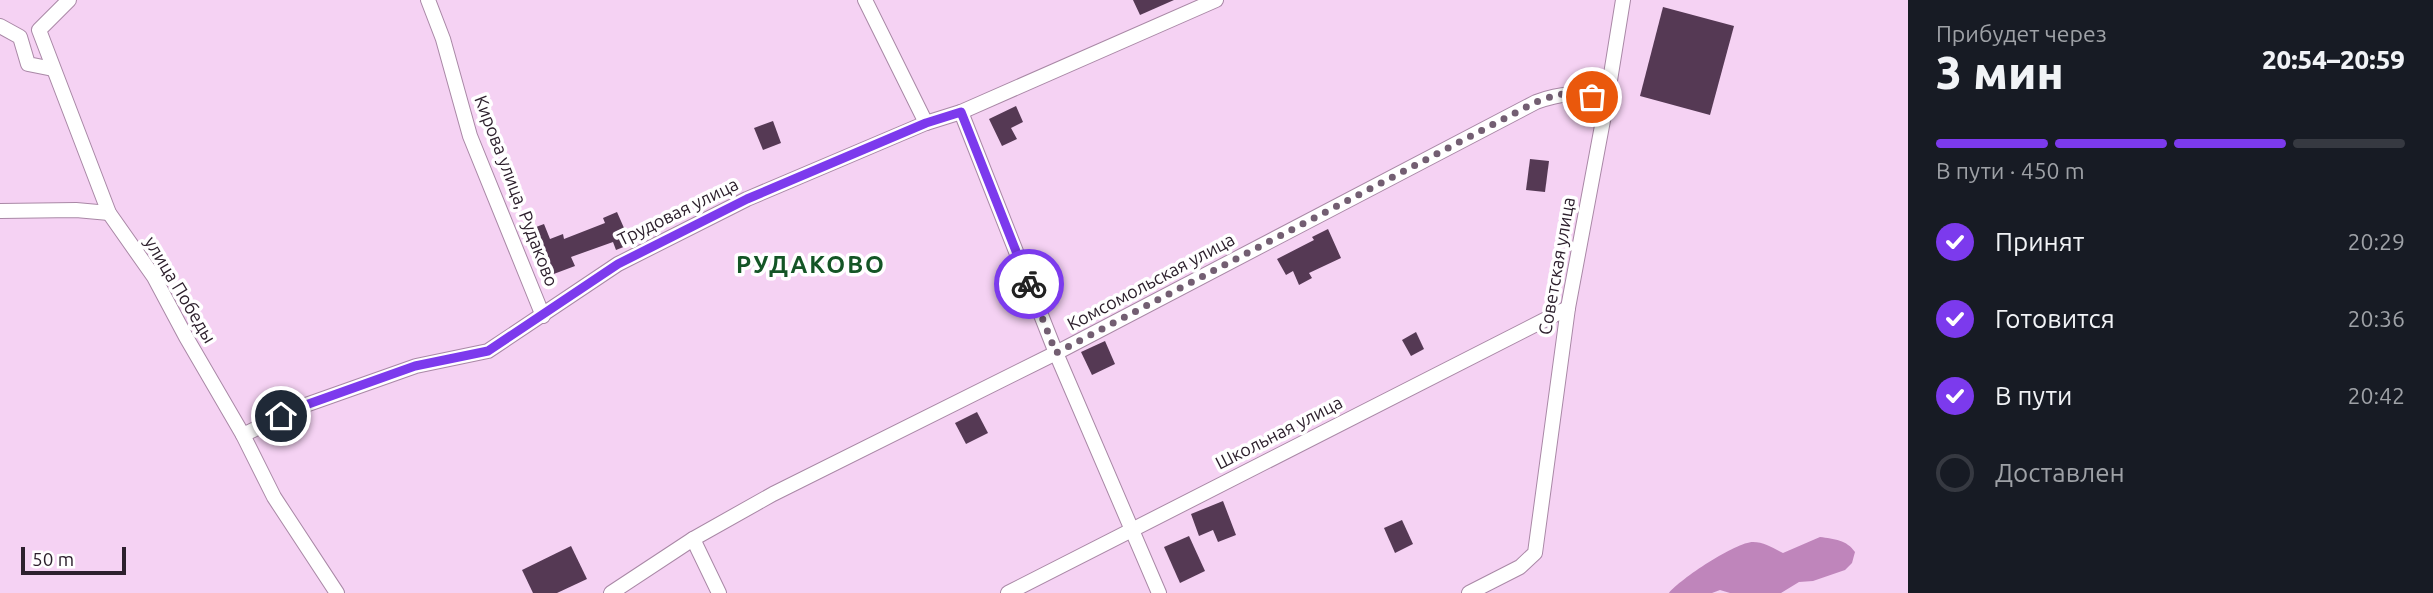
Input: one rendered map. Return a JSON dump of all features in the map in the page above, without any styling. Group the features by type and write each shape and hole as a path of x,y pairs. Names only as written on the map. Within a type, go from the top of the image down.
{"street":[{"name":"улица Победы","path":"69,0 38,30 109,213 154,276 243,435 274,498 337,593"},
{"name":"Кирова улица, Рудаково","path":"428,0 443,39 470,136 543,316"},
{"path":"865,0 926,123"},
{"name":"Трудовая улица","path":"243,435 300,407 415,366 488,351 630,258 747,199 926,123 961,112 1216,0"},
{"name":"Советская улица","path":"1469,593 1520,567 1535,552 1568,308 1608,99 1623,0"},
{"path":"0,26 20,37 28,64 53,69"},
{"name":"Комсомольская улица","path":"611,593 693,539 773,494 1056,353 1536,102 1559,94 1608,99"},
{"path":"961,112 1056,353 1159,593"},
{"path":"0,211 76,210 109,213"},
{"name":"Школьная улица","path":"1008,593 1568,308"},
{"path":"693,539 719,593"}],"shaded area":[{"path":"1820,537 1835,539 1852,548 1855,552 1852,563 1845,570 1813,581 1799,582 1781,593 1730,593 1720,590 1712,593 1669,593 1684,579 1734,548 1753,542 1783,553"}],"building":[{"path":"1133,0 1174,0 1140,15"},
{"path":"1663,7 1734,26 1710,115 1640,96"},
{"path":"1016,106 1023,122 1011,128 1017,139 1002,146 989,119"},
{"path":"773,121 781,143 763,150 754,128"},
{"path":"1530,159 1549,161 1545,192 1526,190"},
{"path":"617,212 631,244 616,250 613,242 571,257 575,266 551,275 543,253 537,255 528,230 544,224 550,239 563,234 564,239 605,223 603,218"},
{"path":"1328,229 1341,258 1309,273 1312,278 1299,285 1293,271 1286,275 1277,259 1314,240 1312,237"},
{"path":"1416,332 1424,349 1411,356 1402,340"},
{"path":"1105,341 1115,364 1092,375 1081,352"},
{"path":"977,412 988,433 966,444 955,423"},
{"path":"1223,501 1236,535 1218,542 1213,530 1199,536 1191,514"},
{"path":"1402,520 1413,544 1395,553 1384,528"},
{"path":"1189,536 1205,571 1180,583 1164,547"},
{"path":"571,546 587,579 557,593 533,593 522,570"}],"way so far":[{"path":"1029,284 1056,353 1536,102 1559,94 1592,97"}],"district":[{"name":"РУДАКОВО","path":"811,265"}],"route":[{"path":"281,416 415,366 488,351 618,264 639,253 747,199 926,123 961,112 1029,284"}]}
